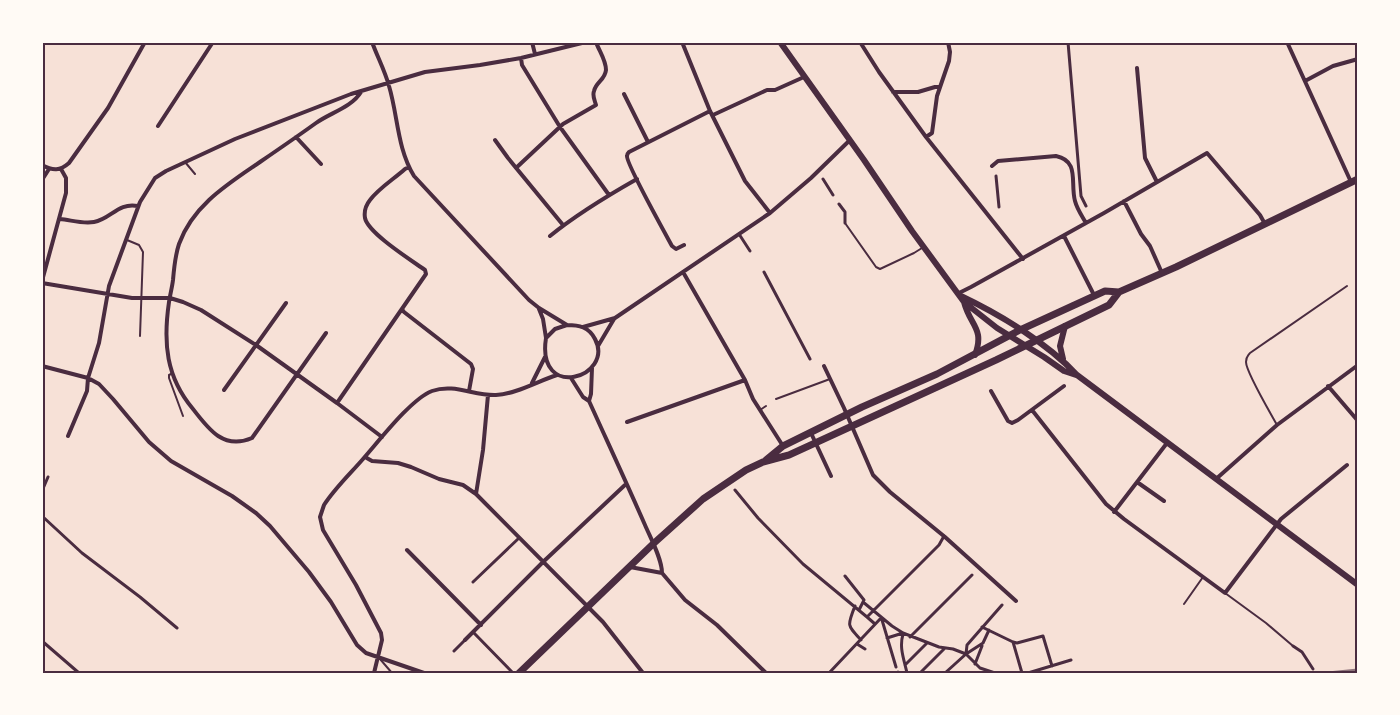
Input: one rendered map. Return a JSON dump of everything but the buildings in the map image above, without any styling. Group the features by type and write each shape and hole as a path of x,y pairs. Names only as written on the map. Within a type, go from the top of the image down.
{"highway":[{"path":"763,462 783,446 975,355 1020,330 1105,291 1119,292 1162,273 1355,181"},
{"path":"519,673 653,543 717,488 740,473 763,462 789,455 852,427 1026,345 1109,305 1119,292"}],"main road":[{"path":"780,42 961,297 997,328 1064,371 1077,375"},
{"path":"961,297 990,309 1036,340 1063,360 1077,375 1358,585"},
{"path":"961,297 979,337 975,355"},
{"path":"1063,360 1060,346 1065,326"}],"street":[{"path":"42,165 56,170 62,169 69,163 113,100 145,42"},
{"path":"158,126 213,42"},
{"path":"372,42 389,84 398,138 409,167 419,182 538,308 567,324 584,327 615,318 770,213 850,140"},
{"path":"532,42 535,54"},
{"path":"68,436 87,391 88,378 99,343 109,286 138,206 155,178 241,136 331,101 425,72 521,58 586,42"},
{"path":"516,168 560,127 596,105 593,92 604,78 606,69 596,42"},
{"path":"682,42 711,113 747,186 770,213"},
{"path":"860,42 926,137 1023,259"},
{"path":"926,137 932,133 939,87 949,61 948,42"},
{"path":"1068,42 1081,196 1086,206"},
{"path":"1287,42 1355,181"},
{"path":"521,58 522,65 560,127 609,195"},
{"path":"1305,81 1334,66 1358,59"},
{"path":"1137,68 1145,158 1157,182"},
{"path":"684,246 676,249 672,246 628,160 629,152 711,113 804,77"},
{"path":"893,92 918,92 939,87"},
{"path":"326,333 252,438 241,442 229,441 211,430 185,400 172,373 165,335 179,244 201,207 220,189 323,118 354,101 361,92"},
{"path":"624,94 648,142"},
{"path":"296,137 321,164"},
{"path":"495,140 563,225"},
{"path":"961,297 971,288 1207,153 1260,215 1265,224"},
{"path":"992,166 998,161 1008,160 1056,156 1065,159 1072,168 1075,201 1086,223"},
{"path":"337,404 426,271 378,235 367,223 365,214 370,199 409,167"},
{"path":"42,180 49,169"},
{"path":"62,169 67,188 42,282 132,298 170,298 201,310 256,345 382,437"},
{"path":"996,176 999,207"},
{"path":"550,236 563,225 637,179"},
{"path":"823,179 833,195"},
{"path":"1124,201 1162,273"},
{"path":"839,204 845,212 845,223"},
{"path":"60,219 83,223 93,222 120,208 129,205 138,206"},
{"path":"740,234 750,251"},
{"path":"1064,236 1094,296"},
{"path":"683,272 745,380 753,399 783,446"},
{"path":"764,272 810,359"},
{"path":"224,390 286,303"},
{"path":"538,308 543,319 546,357 549,366 558,375 571,378 586,373 592,368"},
{"path":"402,309 471,363 473,369 469,391"},
{"path":"589,401 592,368 598,347 615,318"},
{"path":"546,339 555,329 567,324"},
{"path":"584,327 594,337 598,347"},
{"path":"532,384 546,357"},
{"path":"1216,479 1277,425 1358,365"},
{"path":"42,366 88,378 99,384 149,442 171,461 232,496 270,526 331,602 357,645 366,653 424,673"},
{"path":"824,366 873,475 1016,601"},
{"path":"374,673 382,640 380,629 357,585 323,530 320,517 328,498 406,411 424,395 444,388 456,388 498,395 511,393 558,375"},
{"path":"571,378 583,398 589,401 653,543 662,573 685,600 717,625 766,673"},
{"path":"627,422 745,380"},
{"path":"991,391 1011,423 1016,422 1064,386"},
{"path":"1328,386 1358,421"},
{"path":"476,494 488,395"},
{"path":"1032,410 1101,499 1114,512 1225,593 1286,514 1347,465"},
{"path":"811,433 831,476"},
{"path":"1114,512 1167,443"},
{"path":"365,457 372,461 398,463 411,467 439,479 463,485 476,494 603,622 643,673"},
{"path":"42,491 48,477"},
{"path":"1137,482 1164,501"},
{"path":"454,651 543,562 626,484"},
{"path":"735,490 758,518 803,564 875,624"},
{"path":"42,516 82,553 177,628"},
{"path":"867,617 939,545 944,536"},
{"path":"473,582 519,538"},
{"path":"407,550 481,625"},
{"path":"629,567 662,573"},
{"path":"910,637 972,575"},
{"path":"845,576 864,600 863,602 903,633 966,654 980,668 995,673"},
{"path":"859,610 863,602"},
{"path":"966,654 967,645 1002,605"},
{"path":"855,606 849,626 861,640"},
{"path":"829,673 881,618"},
{"path":"881,618 896,667"},
{"path":"982,627 1017,643 1043,636 1052,666"},
{"path":"975,664 989,630"},
{"path":"474,633 513,673"},
{"path":"887,638 903,633"},
{"path":"903,633 901,652 906,673"},
{"path":"42,641 79,673"},
{"path":"1012,642 1022,673"},
{"path":"905,665 928,643"},
{"path":"945,673 966,654 983,643"},
{"path":"857,644 865,649"},
{"path":"1293,646 1302,652 1313,669"},
{"path":"920,673 945,648"},
{"path":"1028,673 1071,660"},
{"path":"68,673 73,667"}],"lane":[{"path":"185,162 195,174"},
{"path":"845,223 876,267 880,269 924,247"},
{"path":"127,240 139,245 143,252 140,336"},
{"path":"1277,425 1249,371 1247,357 1347,286"},
{"path":"172,373 169,378 183,416"},
{"path":"776,399 830,378"},
{"path":"760,410 766,406"},
{"path":"1184,604 1203,577"},
{"path":"1225,593 1293,646"},
{"path":"378,658 392,673"}],"railway":[{"path":"1328,673 1358,670"}]}
